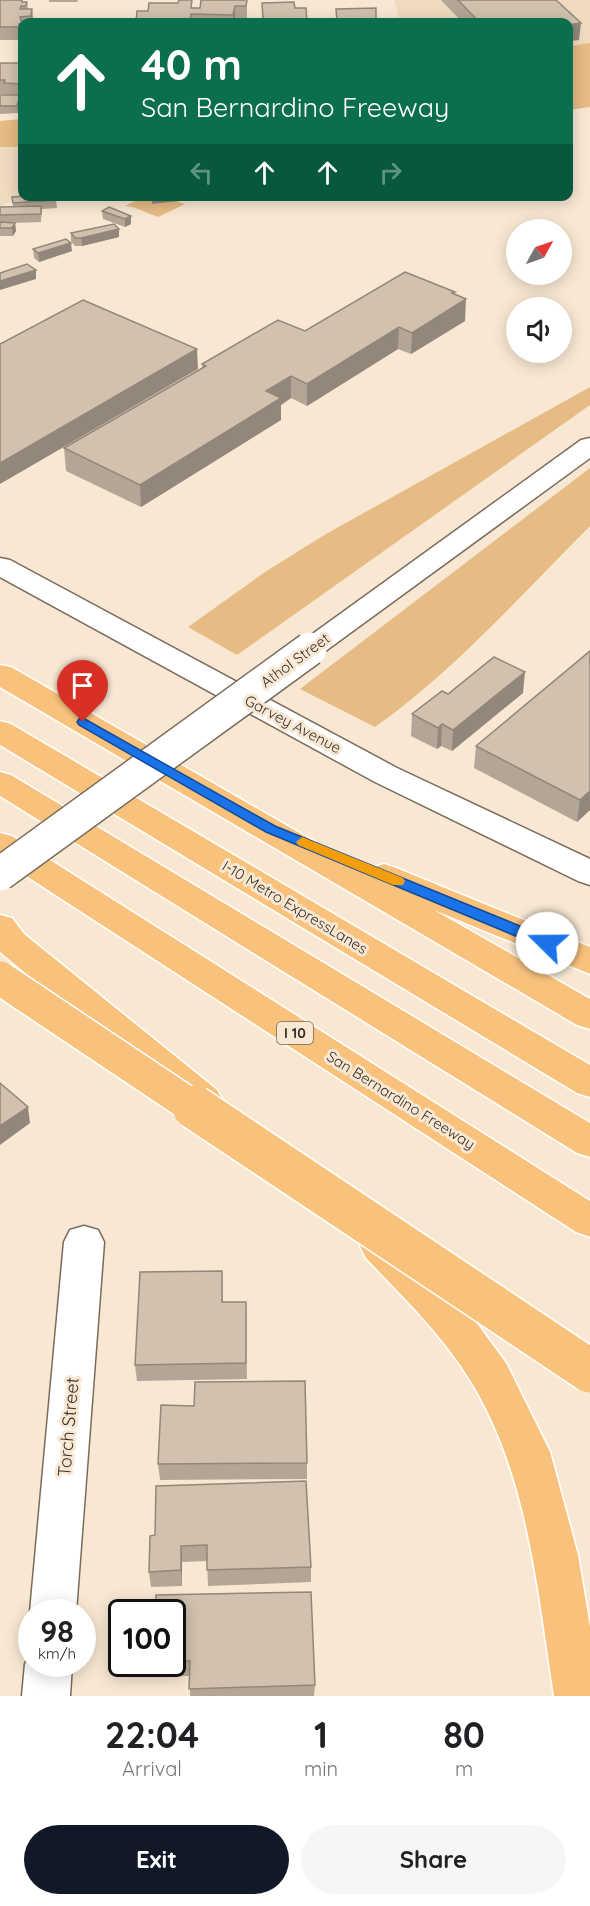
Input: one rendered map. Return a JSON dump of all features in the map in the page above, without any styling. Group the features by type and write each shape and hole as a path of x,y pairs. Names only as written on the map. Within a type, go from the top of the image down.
{"highway":[{"path":"0,674 271,829 590,1016"},
{"name":"I-10 Metro ExpressLanes","path":"0,731 590,1083"},
{"path":"0,782 590,1142"},
{"path":"271,829 590,961"},
{"name":"San Bernardino Freeway","path":"0,844 590,1221"},
{"path":"0,927 12,943 390,1255 449,1318 490,1376 528,1452 555,1555 578,1696"},
{"path":"0,978 590,1371"}],"street":[{"name":"Athol Street","path":"0,874 590,446"},
{"name":"Garvey Avenue","path":"0,566 386,774 590,873"},
{"name":"Torch Street","path":"54,1599 84,1242"},
{"path":"46,1696 48,1677"}],"shaded area":[{"path":"394,0 590,0 590,43 573,45 573,18 399,18"},
{"path":"590,43 590,107 573,109 573,45"},
{"path":"18,119 18,147 0,147 0,121"},
{"path":"0,147 18,147 18,198 0,207"},
{"path":"135,201 152,201 152,204 176,201 185,204 158,217 125,206"},
{"path":"590,387 590,405 237,655 188,627 265,572 326,534"},
{"path":"590,468 590,526 460,657 404,705 375,727 300,689"}],"building":[{"path":"0,0 27,2 26,6 21,6 20,9 32,9 31,16 18,18 18,27 0,27"},
{"path":"179,0 192,0 191,8 200,8 201,0 247,0 246,6 235,6 233,15 191,14 190,18 136,18 137,11 148,11 149,3 178,3"},
{"path":"458,0 556,0 581,23 573,24 573,18 475,18"},
{"path":"294,2 295,8 306,8 307,18 263,18 262,3"},
{"path":"376,8 376,18 337,18 336,9"},
{"path":"0,63 18,63 18,84 4,83 5,80 0,80"},
{"path":"0,95 18,95 17,106 0,106"},
{"path":"12,197 18,197 18,201 42,201 13,203"},
{"path":"41,206 41,214 0,215 0,207"},
{"path":"109,207 131,216 125,219 102,211"},
{"path":"0,222 15,223 12,228 0,228"},
{"path":"114,224 119,229 81,238 75,238 71,233"},
{"path":"66,239 71,243 38,253 33,249"},
{"path":"27,264 36,270 0,281 0,273"},
{"path":"405,272 455,292 452,293 466,299 412,333 399,327 307,384 291,376 266,391 281,398 140,485 64,448 206,366 202,364 278,320 305,331"},
{"path":"83,300 197,349 0,463 0,344"},
{"path":"590,651 590,791 580,800 476,746"},
{"path":"494,657 525,672 453,730 442,724 438,728 412,714 442,691 448,694"},
{"path":"0,1083 28,1107 0,1126"},
{"path":"222,1271 222,1302 246,1302 246,1363 135,1365 140,1272"},
{"path":"305,1381 307,1463 158,1464 161,1405 194,1406 195,1382"},
{"path":"306,1481 311,1567 207,1570 207,1545 181,1546 181,1570 149,1572 150,1536 155,1535 156,1486"},
{"path":"311,1592 315,1685 189,1689 190,1661 186,1661 186,1599 156,1599 156,1595"}],"slow traffic":[{"path":"302,842 398,881"}],"route":[{"path":"83,722 271,829 547,943"}]}
